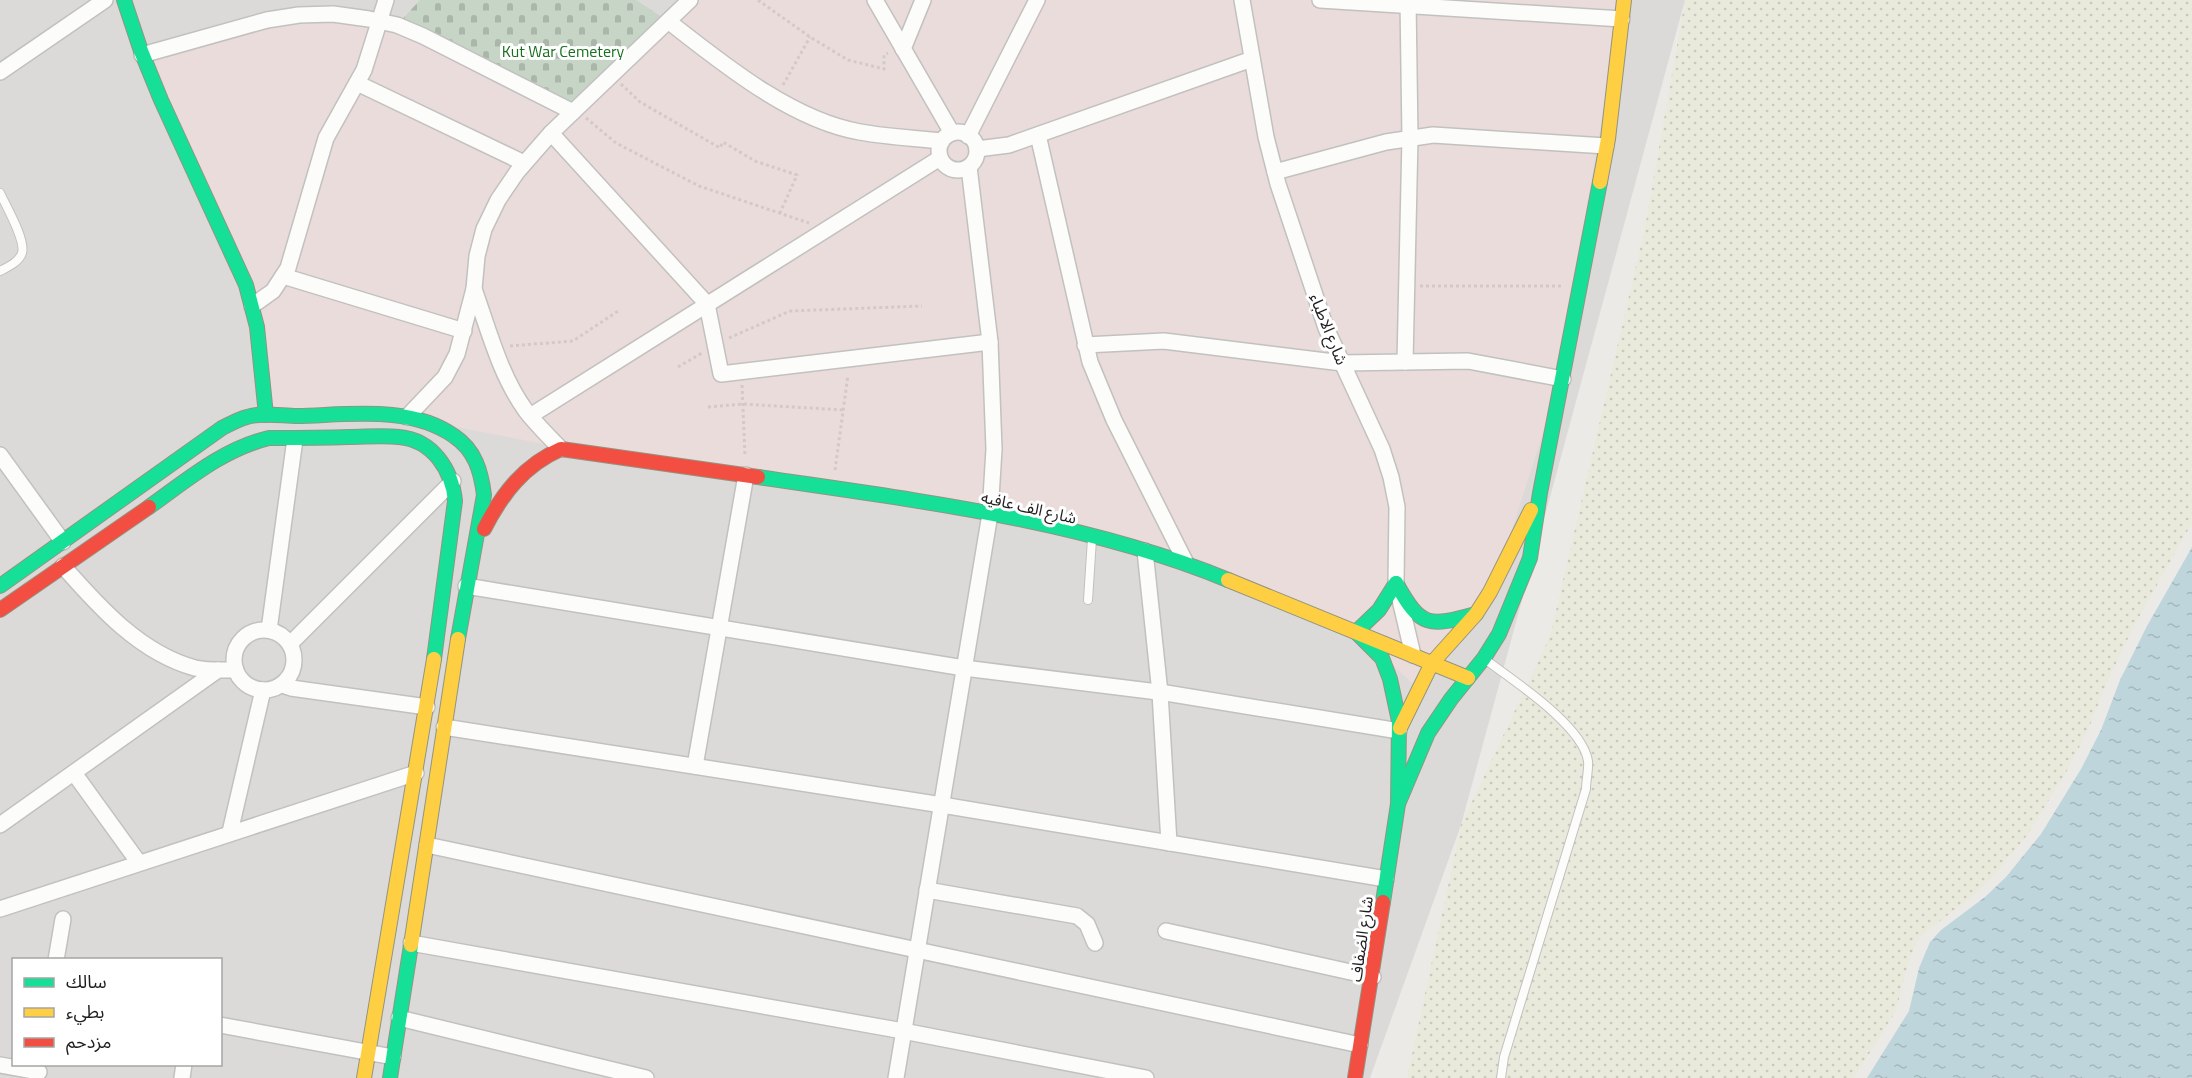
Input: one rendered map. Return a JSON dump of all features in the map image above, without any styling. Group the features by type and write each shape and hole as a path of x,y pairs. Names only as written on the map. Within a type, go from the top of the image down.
{"street":[{"path":"0,72 105,0"},
{"path":"124,0 142,55 171,125 240,272 252,306 266,415"},
{"path":"252,306 273,291 288,268 326,138 364,70 386,0"},
{"path":"875,0 903,49 947,137"},
{"path":"903,49 923,0"},
{"path":"968,136 1037,0"},
{"name":"شارع الاطباء","path":"1242,0 1275,172 1326,328 1382,449 1391,477 1397,507 1396,583 1413,655"},
{"path":"1320,0 1408,3 1622,19"},
{"path":"1398,804 1428,733 1484,658 1509,614 1530,558 1606,146 1624,0"},
{"path":"407,417 445,377 457,354 474,289 477,256 484,229 498,200 524,163 550,133 668,21 684,2"},
{"path":"1405,362 1410,138 1408,3"},
{"path":"142,55 258,23 299,15 333,14 397,25 574,111"},
{"path":"668,21 737,75 808,116 858,132 947,137 959,132 968,136 977,149 976,156 969,167 957,171 945,165 940,158 939,147 947,137"},
{"path":"977,149 996,148 1038,135 1252,59"},
{"path":"357,83 524,163"},
{"path":"550,133 707,304 721,374 990,342"},
{"path":"1038,135 1090,362 1114,420 1186,563"},
{"path":"1275,172 1410,138 1433,135 1606,146"},
{"path":"530,416 940,158"},
{"path":"896,1078 990,514 994,449 990,342 969,167"},
{"path":"283,276 464,331"},
{"path":"470,558 489,518 507,491 540,458 561,449 530,416 507,378 474,289"},
{"path":"1086,345 1164,341 1342,363 1468,361 1563,379"},
{"path":"0,586 222,428 249,416 391,415 407,417 449,430 473,456 484,481 484,495 470,558 390,1078"},
{"path":"0,610 236,448 269,438 400,437 429,448 437,455 449,471 453,481 455,501 427,707 364,1078"},
{"path":"269,630 294,439"},
{"name":"شارع الف عافيه","path":"561,449 833,488 990,514 1145,551 1186,563 1333,621 1468,678"},
{"path":"0,455 63,542"},
{"path":"696,766 746,475"},
{"path":"290,644 453,481"},
{"path":"1399,731 1432,663 1476,614 1490,592 1540,494"},
{"path":"1145,551 1160,693 1169,843"},
{"path":"63,566 89,596 136,638 176,661 196,668 237,670"},
{"path":"1396,583 1417,617 1435,624 1476,614"},
{"path":"1396,583 1383,608 1372,621 1356,632 1382,658 1390,679 1399,721 1398,804"},
{"path":"466,586 964,668 1160,693 1399,731"},
{"path":"269,630 280,634 290,644 295,659 293,669 282,685 262,690 244,682 237,670 234,655 237,646 244,638 252,632 269,630"},
{"path":"0,825 218,670"},
{"path":"282,685 427,707"},
{"path":"230,832 262,690"},
{"path":"444,727 942,805 1386,879"},
{"path":"0,909 416,772"},
{"path":"74,773 139,863"},
{"name":"شارع الضفاف","path":"1355,1078 1398,804"},
{"path":"427,845 1360,1045"},
{"path":"927,890 1077,916 1087,924 1095,943"},
{"path":"57,958 63,919"},
{"path":"1166,931 1372,977"},
{"path":"411,943 903,1031 1146,1078"},
{"path":"399,1018 646,1078"},
{"path":"222,1025 393,1057"},
{"path":"0,1065 39,1071"}],"lane":[{"path":"0,193 23,244 22,255 0,271"},
{"path":"1088,600 1092,538"},
{"path":"1484,658 1574,732 1588,759 1586,789 1508,1046 1501,1078"}],"path":[{"path":"758,0 810,37 848,60 884,69 884,55 903,49"},
{"path":"776,97 810,37"},
{"path":"612,75 640,102 720,148 723,142 755,162 797,175 780,213"},
{"path":"574,111 616,143 699,186 810,224 820,233"},
{"path":"1407,286 1581,286"},
{"path":"678,367 715,345 790,311 922,306"},
{"path":"494,348 573,341 618,311"},
{"path":"833,488 850,358"},
{"path":"742,372 746,475"},
{"path":"708,406 743,404 843,410"}],"shaded area":[{"path":"0,0 1685,0 1461,825 1370,1078 0,1078"},
{"path":"690,0 1622,0 1555,395 1497,577 1417,688 1371,644 1186,563 990,514 593,454 407,417 258,414 250,298 142,55 299,15 397,25 573,112"},
{"path":"1685,0 2192,0 2192,523 2134,626 2108,680 2088,730 2068,769 2028,834 1993,877 1917,941 1907,968 1896,1011 1854,1078 1407,1078 1461,825 1550,636 1645,227"}],"green space":[{"name":"Kut War Cemetery","path":"420,0 636,0 668,21 573,112 397,25"}],"water":[{"path":"2192,547 2192,1078 1867,1078 1909,1011 1919,968 1930,942 1941,930 1985,897 2006,877 2041,834 2081,769 2101,730 2120,680 2147,626"}],"traffic: fast":[{"path":"124,0 161,100 246,285 257,327 266,415"},
{"path":"1398,804 1428,733 1499,634 1530,558 1540,493 1600,182"},
{"path":"0,586 222,428 238,420 265,414 398,416 437,426 454,436 472,454 481,478 484,495 458,639"},
{"path":"149,507 221,458 252,443 269,438 386,436 411,439 422,444 439,458 445,468 450,478 455,501 434,659"},
{"path":"758,477 937,504 1056,527 1173,559 1228,580"},
{"path":"1396,583 1412,609 1427,620 1447,621 1476,614"},
{"path":"1383,902 1398,804 1399,721 1390,679 1382,658 1356,632 1379,610 1396,583"},
{"path":"390,1078 411,945"}],"traffic: slow":[{"path":"1600,182 1608,139 1624,0"},
{"path":"1400,728 1432,663 1476,614 1490,592 1531,510"},
{"path":"1228,580 1468,678"},
{"path":"411,945 458,639"},
{"path":"364,1078 434,659"}],"traffic: jam":[{"path":"484,529 498,504 515,482 536,463 561,449 758,477"},
{"path":"0,610 149,507"},
{"path":"1355,1078 1383,902"}]}
